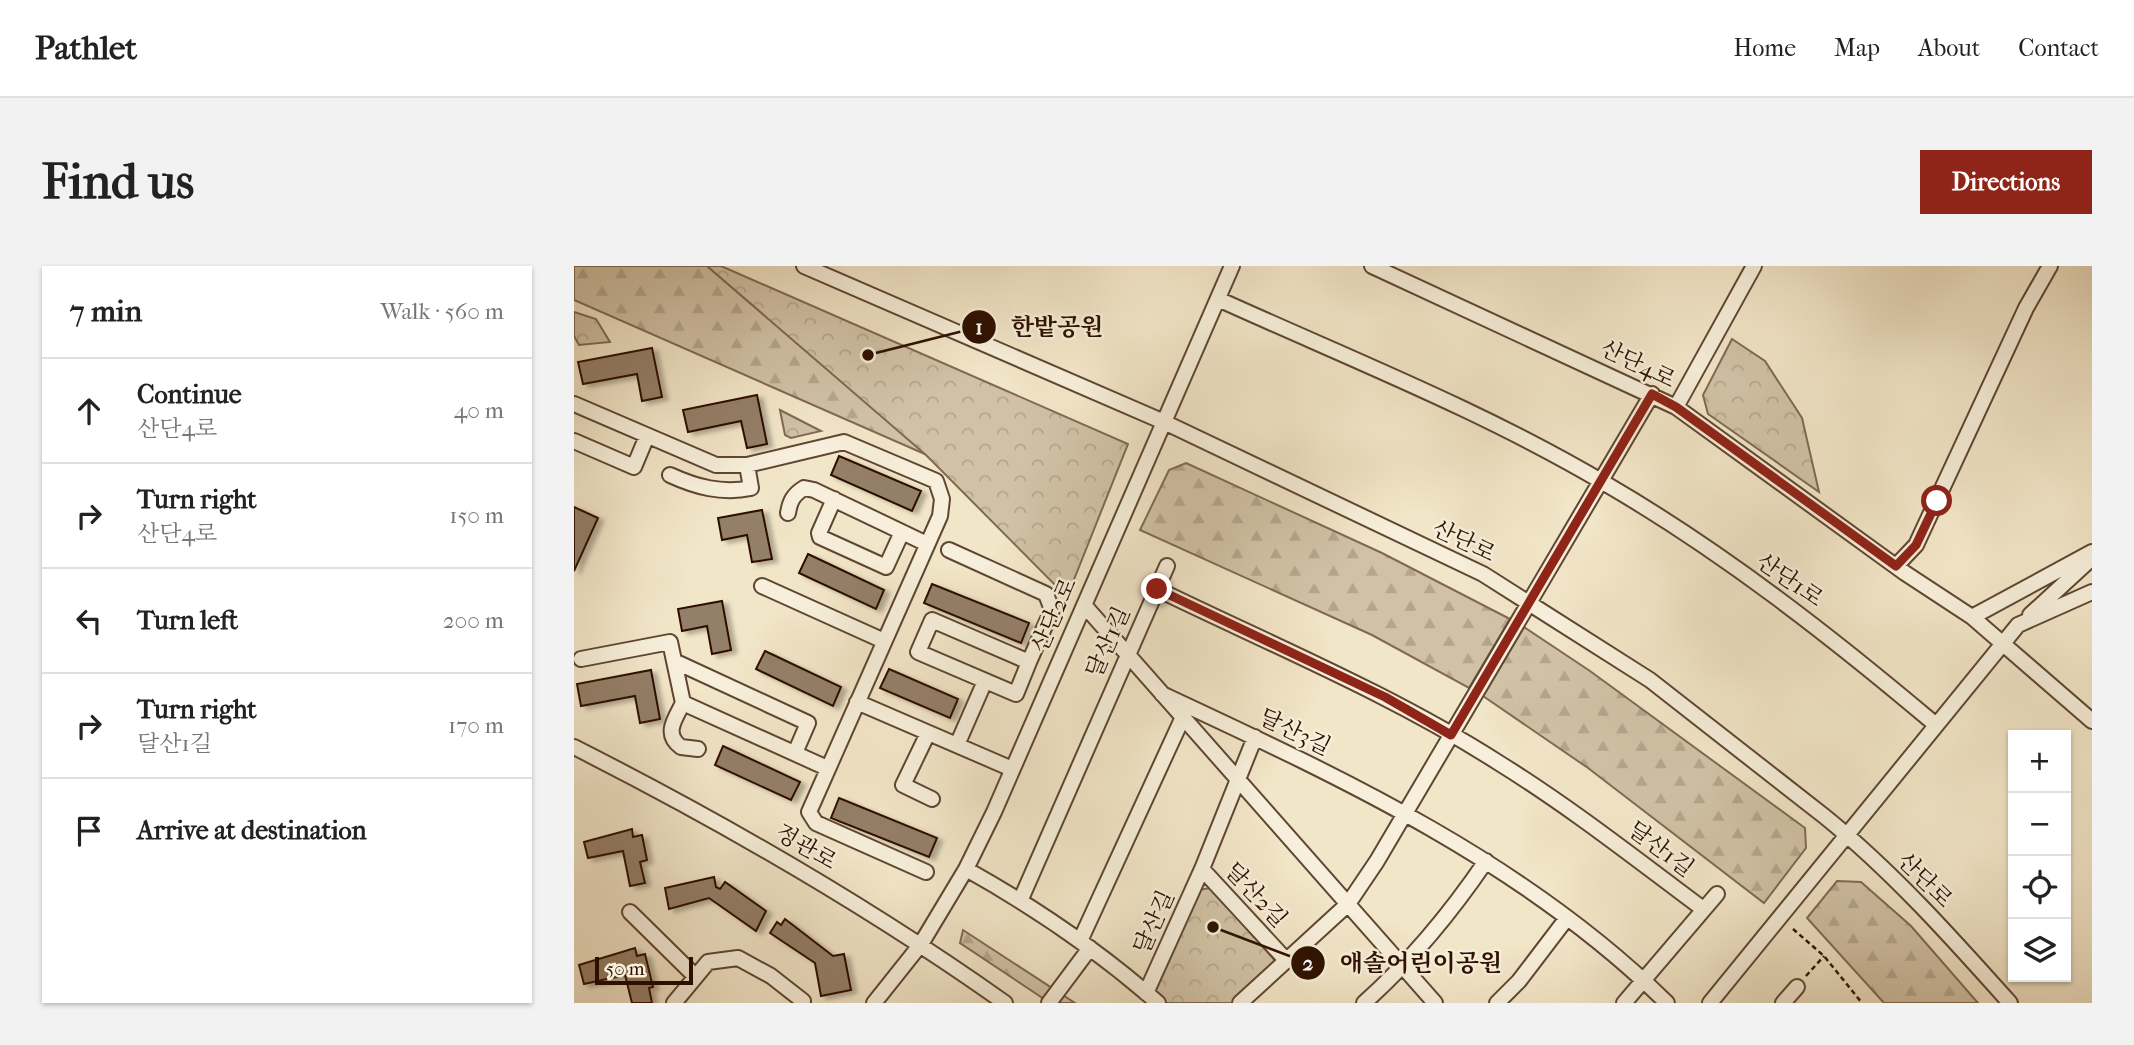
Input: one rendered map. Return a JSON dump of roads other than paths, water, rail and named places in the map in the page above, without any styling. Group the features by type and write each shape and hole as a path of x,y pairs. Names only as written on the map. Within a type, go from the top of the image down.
{"street":[{"name":"산단로","path":"804,266 1164,422 1483,575 1529,603 1650,680 1848,835 2010,1003"},
{"name":"산단2로","path":"874,1003 921,944 966,869 1232,266"},
{"name":"산단4로","path":"1372,266 1676,407 1896,566 1972,617 2003,643"},
{"path":"1676,407 1754,266"},
{"path":"1896,566 1916,545 2021,319 2050,266"},
{"name":"산단1로","path":"1217,299 1498,425 1607,484 1839,643 1936,725"},
{"path":"1407,812 1652,394"},
{"path":"574,404 711,464 747,466 844,442 936,481 942,499 940,516 810,805 810,818 816,823 926,872"},
{"path":"574,441 634,467 647,436"},
{"path":"670,475 715,490 739,491 751,488 747,466"},
{"path":"788,513 790,501 804,488 834,499 927,544"},
{"path":"834,499 818,533 820,537 886,566 902,532"},
{"path":"949,550 1046,594 1052,610 1016,694 918,652 932,620 1029,662"},
{"path":"1972,617 2092,552"},
{"path":"1710,1003 2018,625 2092,558"},
{"path":"1151,602 1167,566"},
{"path":"762,586 884,641"},
{"name":"달산1길","path":"1021,899 1157,589 1385,697 1499,762 1593,827 1703,909"},
{"path":"2018,625 2092,592"},
{"path":"1084,605 1436,1003"},
{"path":"581,659 670,642 683,703 671,726 672,738 681,747 698,748"},
{"path":"2003,643 2092,721"},
{"path":"674,661 808,723 795,753"},
{"path":"957,745 985,681"},
{"name":"달산3길","path":"1162,694 1407,812 1486,861 1567,918 1643,979 1667,1003"},
{"path":"857,702 1012,769"},
{"path":"683,703 827,768"},
{"path":"1049,1003 1085,945 1133,826 1183,717"},
{"path":"928,733 903,785 932,799"},
{"name":"달산2길","path":"1255,737 1202,869 1286,960 1348,904 1407,812"},
{"name":"정관로","path":"574,747 685,804 803,871 921,944 1005,1003"},
{"path":"1364,1003 1404,967 1449,916 1486,861"},
{"name":"달산길","path":"966,869 1021,899 1152,998 1202,869"},
{"name":"달산1길","path":"1624,1003 1717,894"},
{"path":"630,912 695,976"},
{"path":"1497,1003 1519,981 1567,918"},
{"path":"674,1003 708,962 738,958 771,976 803,1001"},
{"path":"1240,1003 1286,960"}],"place":[{"name":"한밭공원","path":"868,355"},
{"name":"애솔어린이공원","path":"1213,927"}]}
